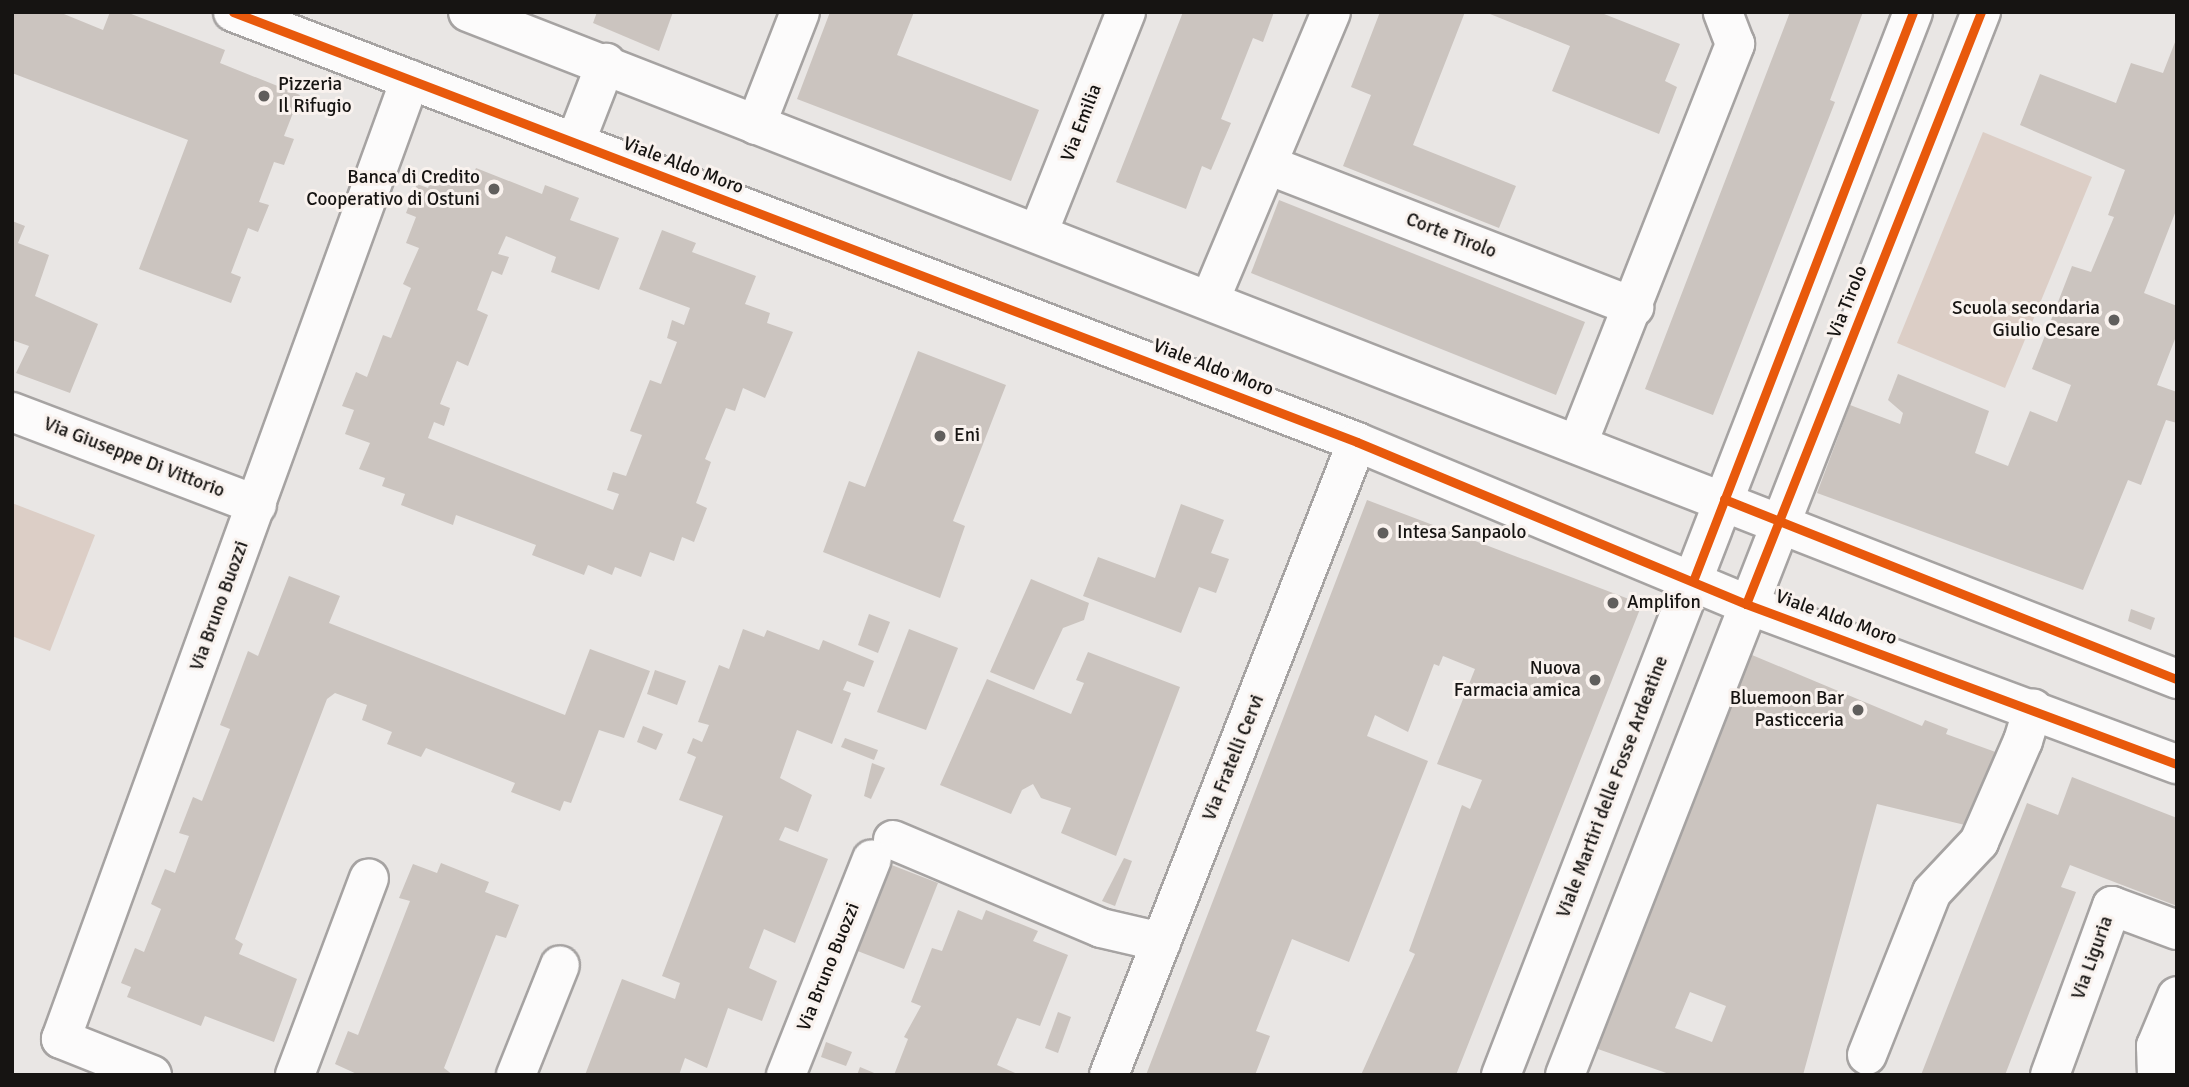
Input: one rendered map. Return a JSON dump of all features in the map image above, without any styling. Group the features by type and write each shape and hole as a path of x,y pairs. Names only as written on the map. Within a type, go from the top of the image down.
{"street":[{"name":"Viale Aldo Moro","path":"233,12 1357,442 1746,604 2177,764"},
{"path":"468,12 606,63 757,125 1724,499 2177,680"},
{"path":"757,125 800,12"},
{"name":"Via Emilia","path":"1038,233 1126,12"},
{"path":"1210,300 1331,12"},
{"path":"1578,443 1634,307 1735,44 1723,12"},
{"path":"1724,499 1913,12"},
{"name":"Via Tirolo","path":"1746,604 1981,12"},
{"path":"575,143 606,63"},
{"name":"Via Bruno Buozzi","path":"152,1075 61,1039 410,80"},
{"name":"Corte Tirolo","path":"1268,165 1634,307"},
{"name":"Via Giuseppe Di Vittorio","path":"12,412 257,505"},
{"name":"Via Fratelli Cervi","path":"1109,1075 1357,442"},
{"name":"Viale Martiri delle Fosse Ardeatine","path":"1501,1075 1724,499"},
{"path":"1565,1075 1746,604"},
{"path":"1867,1055 1932,892 1979,842 2024,741 2033,709"},
{"name":"Via Bruno Buozzi","path":"786,1075 883,849 1101,928 1161,942"},
{"path":"295,1075 369,878"},
{"name":"Via Liguria","path":"2050,1075 2112,906 2177,930"},
{"path":"516,1075 560,965"},
{"path":"2157,1075 2156,1045 2177,996"}],"shaded area":[{"path":"1983,132 2092,177 2005,388 1897,343"},
{"path":"12,503 95,535 50,651 12,636"}],"building":[{"path":"12,12 59,12 103,30 110,12 126,12 225,50 220,63 300,95 284,136 294,139 284,165 274,162 259,202 269,205 258,232 248,228 231,273 241,277 231,303 139,269 188,140 12,73"},
{"path":"597,12 673,12 659,51 593,23"},
{"path":"830,12 914,12 897,55 1039,110 1011,181 797,99"},
{"path":"1183,12 1274,12 1263,42 1253,38 1221,119 1231,123 1211,170 1202,166 1186,209 1116,182"},
{"path":"1380,12 1465,12 1413,145 1516,186 1499,228 1343,166 1371,95 1351,87"},
{"path":"1485,12 1599,12 1680,44 1665,81 1677,87 1659,134 1552,91 1570,46"},
{"path":"1790,12 1863,12 1830,100 1835,102 1713,415 1645,389"},
{"name":"Scuola secondaria Giulio Cesare","path":"2177,37 2177,208 2144,293 2177,306 2177,334 2157,385 2177,392 2177,423 2166,420 2141,485 2128,480 2083,590 1817,493 1850,405 1900,424 1903,413 1888,400 1898,374 1989,411 1975,453 2008,466 2030,411 2057,422 2071,385 2032,369 2072,266 2091,272 2114,217 2108,215 2125,170 2020,125 2040,74 2116,103 2131,63 2163,73"},
{"path":"454,166 473,175 476,168 542,194 545,185 579,198 570,220 619,238 599,290 551,272 556,257 506,236 498,254 509,257 502,275 492,271 477,310 488,315 468,366 457,361 440,404 450,408 444,426 434,422 428,438 613,510 619,494 607,490 613,472 626,476 642,435 630,431 650,380 661,384 677,342 667,338 672,320 684,325 690,308 639,289 662,230 696,243 692,252 756,276 745,304 770,313 767,323 793,332 765,398 743,388 735,411 726,408 705,459 711,462 696,503 707,508 694,542 682,537 674,561 650,552 641,577 615,567 612,575 588,565 584,575 532,555 536,545 456,515 453,525 401,505 405,494 382,486 385,478 359,469 370,443 345,434 354,410 342,406 356,372 367,377 383,335 391,338 411,288 403,284 419,248 406,243 416,217 406,213 417,184 428,188 434,172 449,178"},
{"path":"1279,200 1585,322 1556,395 1251,273"},
{"path":"12,221 25,226 18,243 49,255 35,296 98,324 70,393 16,373 29,346 12,340"},
{"path":"918,351 1006,385 953,521 965,526 940,598 823,552 849,481 865,487"},
{"path":"1367,500 1642,604 1456,1075 1361,1075 1415,954 1409,951 1462,805 1470,809 1482,780 1437,764 1475,669 1443,656 1439,666 1434,664 1408,732 1375,715 1367,736 1428,761 1349,962 1292,939 1256,1031 1270,1036 1255,1075 1146,1075"},
{"path":"1181,504 1224,520 1211,553 1229,559 1216,593 1199,587 1181,633 1083,596 1098,557 1155,578"},
{"path":"289,576 340,596 329,623 565,715 590,649 650,671 624,738 599,730 571,803 564,801 560,811 511,792 515,783 426,748 421,757 387,744 392,732 362,720 367,705 335,693 327,699 235,939 243,944 239,954 297,979 274,1042 205,1016 201,1026 127,997 131,987 121,983 135,948 144,952 161,909 151,904 165,869 175,873 189,836 179,833 193,797 202,801 230,729 220,725 248,651 258,656"},
{"path":"1031,579 1089,603 1084,620 1063,628 1034,690 990,672"},
{"path":"2131,609 2155,618 2151,630 2128,621"},
{"path":"869,614 890,622 878,653 858,645"},
{"path":"743,629 764,637 767,630 819,650 823,640 874,661 864,687 847,681 843,690 851,693 832,744 797,730 780,778 812,795 798,832 785,827 779,840 828,859 795,943 764,929 749,968 777,981 762,1021 728,1008 707,1068 685,1058 679,1075 585,1075 622,979 675,999 680,983 662,976 723,816 679,800 696,757 687,753 693,738 702,742 709,725 698,722 719,665 729,669"},
{"path":"909,629 958,648 926,730 877,712"},
{"path":"1088,652 1180,687 1116,856 1061,833 1071,808 1041,798 1033,784 1022,790 1011,814 940,785 987,679 1071,714 1084,683 1076,680"},
{"path":"1752,655 1922,726 1925,720 1948,729 1946,734 2001,754 1965,825 1877,804 1803,1075 1672,1075 1595,1048 1701,786 1696,783 1706,759 1710,761 1717,744 1712,741 1736,681 1740,683","holes":["1690,992 1726,1006 1712,1042 1675,1028"]},
{"path":"655,670 686,681 677,705 647,694"},
{"path":"643,726 663,734 656,750 637,742"},
{"path":"845,738 878,750 874,760 841,747"},
{"path":"872,763 885,768 871,799 864,796"},
{"path":"2072,777 2177,818 2177,906 2070,865 2061,887 2076,892 2005,1075 1921,1075 2027,803 2058,815"},
{"path":"1124,858 1132,861 1115,906 1102,901"},
{"path":"441,863 489,882 485,892 519,905 506,938 496,935 444,1068 453,1075 359,1075 335,1064 348,1031 358,1035 410,901 399,898 413,864 437,873"},
{"path":"889,864 938,883 904,969 855,950"},
{"path":"958,910 982,920 986,910 1038,931 1033,941 1068,955 1040,1026 1017,1018 997,1065 1020,1075 894,1075 908,1039 904,1037 921,1006 911,1002 932,948 942,951"},
{"path":"1058,1012 1071,1017 1058,1053 1045,1048"},
{"path":"826,1042 852,1052 846,1066 821,1057"},
{"path":"860,1067 879,1075 857,1075"}],"cycle path":[{"path":"233,12 1357,442 1746,604 2177,764"},
{"path":"1693,581 1913,12"},
{"path":"1746,604 1981,12"},
{"path":"1724,499 2177,679"}],"place":[{"name":"Pizzeria Il Rifugio","path":"264,96"},
{"name":"Banca di Credito Cooperativo di Ostuni","path":"494,189"},
{"name":"Scuola secondaria Giulio Cesare","path":"2114,320"},
{"name":"Eni","path":"940,436"},
{"name":"Intesa Sanpaolo","path":"1383,533"},
{"name":"Amplifon","path":"1613,603"},
{"name":"Nuova Farmacia amica","path":"1595,680"},
{"name":"Bluemoon Bar Pasticceria","path":"1858,710"}]}
